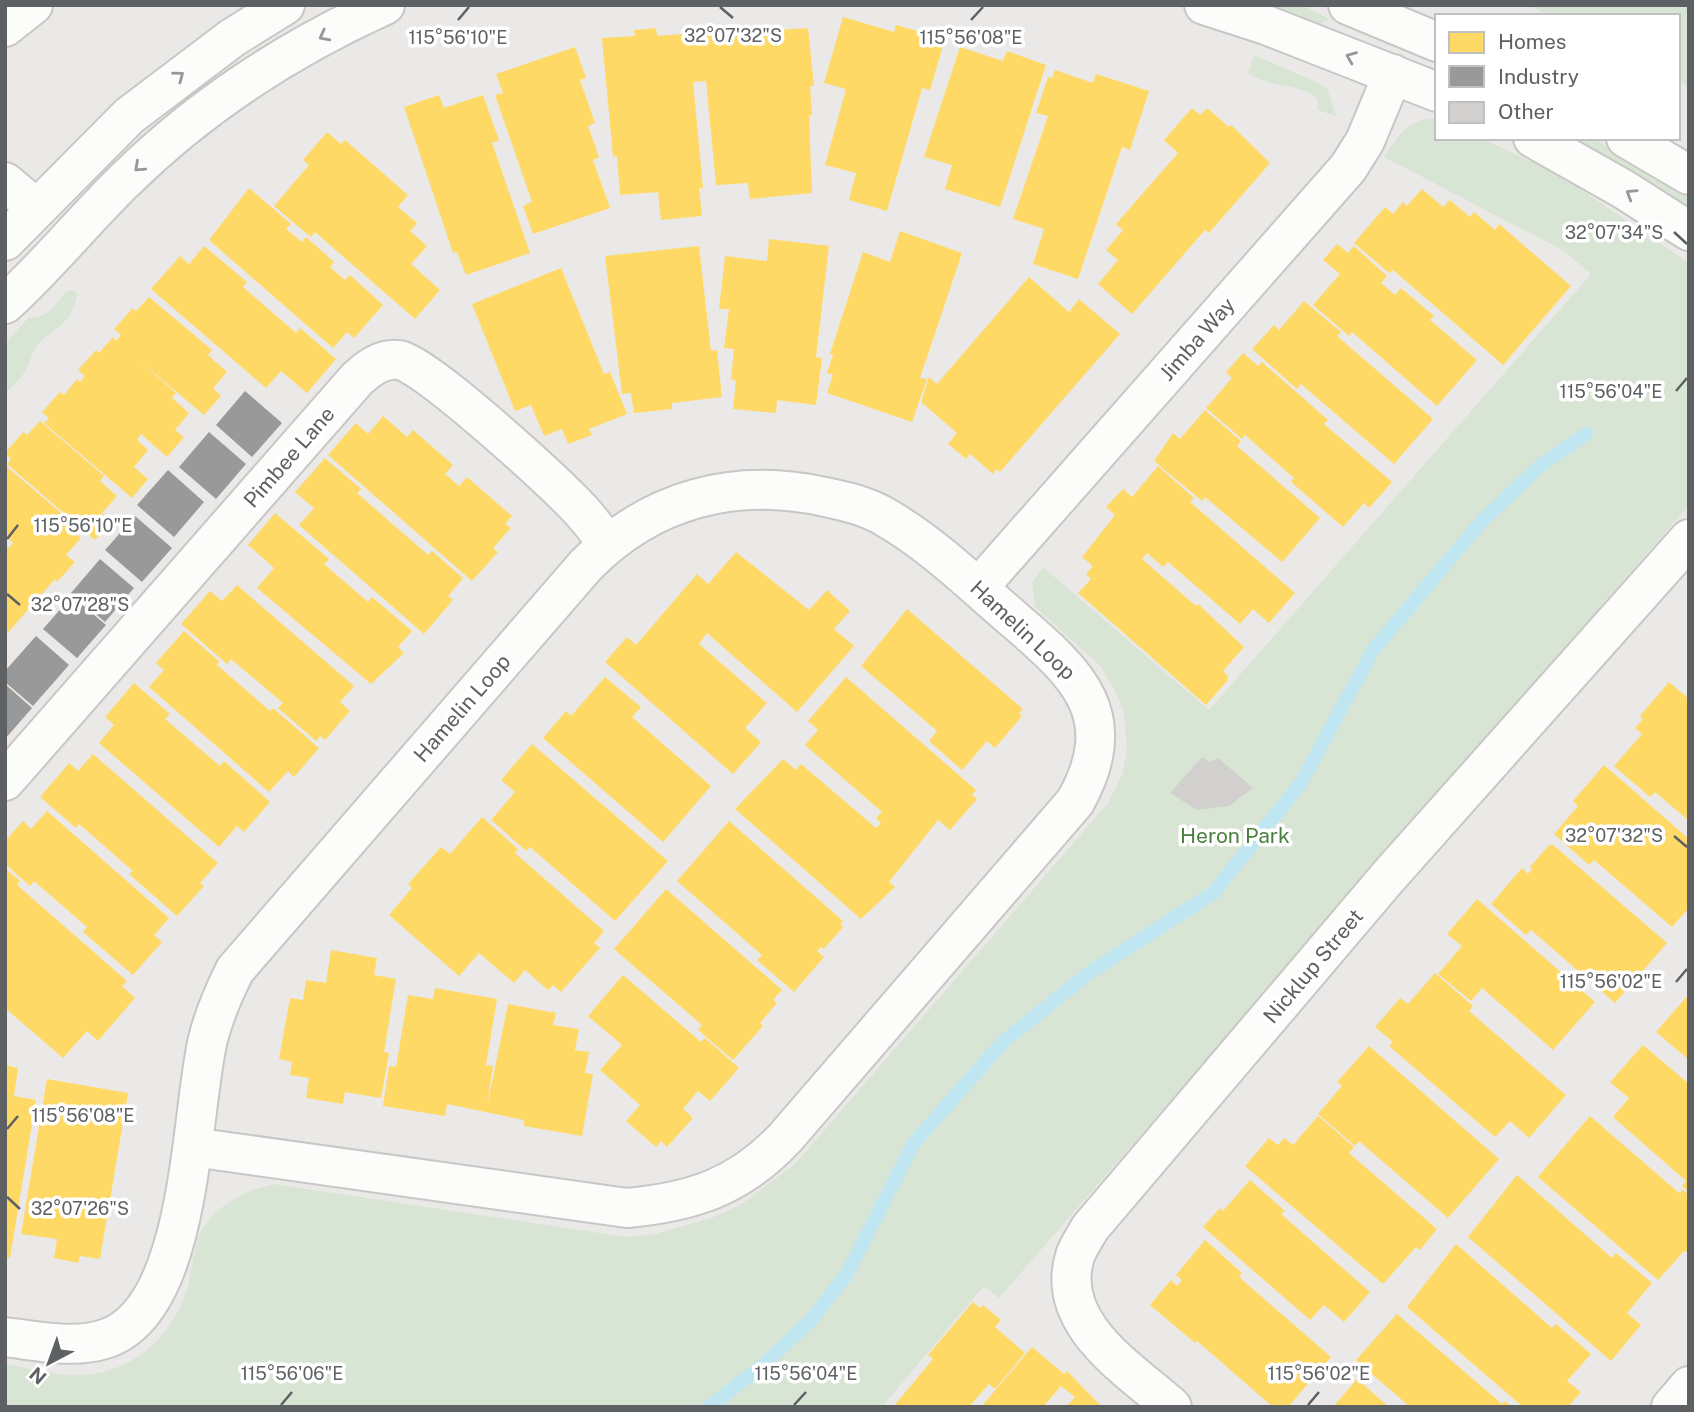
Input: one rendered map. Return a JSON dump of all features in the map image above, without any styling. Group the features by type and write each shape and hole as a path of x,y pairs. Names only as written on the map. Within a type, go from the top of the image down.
{"street":[{"path":"5,27 33,5"},
{"path":"5,241 129,116 232,38 285,5"},
{"path":"5,304 124,181 191,124 280,60 385,5"},
{"path":"1204,5 1266,25 1435,91"},
{"path":"1348,5 1435,41"},
{"name":"Jimba Way","path":"978,588 1348,168 1365,141 1393,74"},
{"path":"1537,140 1611,181 1689,231"},
{"path":"1629,140 1689,176"},
{"path":"5,182 36,208"},
{"name":"Pimbee Lane","path":"5,781 348,390 376,364 397,360 433,378 573,502 607,544"},
{"name":"Hamelin Loop","path":"5,1337 52,1343 92,1342 122,1331 134,1319 160,1283 172,1254 193,1147 208,1040 235,970 607,544 629,528 674,505 728,492 780,490 834,499 883,515 931,548 978,588 1080,683 1096,728 1096,749 1086,783 1075,802 785,1138 754,1166 722,1187 675,1203 627,1208 193,1147"},
{"name":"Nicklup Street","path":"1172,1407 1100,1344 1080,1317 1071,1293 1072,1273 1075,1255 1090,1228 1388,877 1689,539"},
{"path":"1671,1407 1689,1386"}],"green space":[{"path":"1259,5 1302,5 1329,19 1319,25"},
{"path":"1529,5 1689,5 1689,87 1680,83 1680,14 1545,14"},
{"path":"1254,55 1319,83 1328,90 1336,116 1317,110 1318,99 1311,94 1256,78 1248,73"},
{"name":"Heron Park","path":"1435,118 1435,140 1485,140 1558,174 1689,263 1689,505 999,1298 984,1286 882,1407 5,1407 5,1364 55,1373 85,1375 121,1366 151,1347 174,1319 182,1303 196,1244 203,1227 229,1202 263,1187 274,1184 627,1237 655,1234 711,1218 739,1206 795,1164 1108,803 1122,775 1127,751 1124,714 1119,699 1101,667 1035,607 1032,583 1043,567 1209,710 1591,274 1564,251 1384,157 1405,130 1427,119"},
{"path":"1568,140 1596,140 1689,197 1689,211"},
{"path":"73,290 77,293 71,313 35,348 25,372 5,393 5,344 28,318 46,314 65,292"}],"building: Homes":[{"path":"843,17 894,32 896,25 945,39 930,90 922,88 887,211 849,200 856,173 825,165 846,89 824,83"},
{"path":"778,26 778,30 808,28 814,86 810,86 812,115 809,115 812,193 750,199 748,183 716,185 706,81 693,82 703,188 699,188 702,216 661,220 658,192 620,195 617,156 613,157 602,38 635,36 634,30 656,28 657,36 743,29 743,33 748,33 747,29"},
{"path":"575,47 586,78 580,80 595,123 588,126 599,157 593,160 610,208 533,234 523,206 532,202 495,95 503,93 496,74"},
{"path":"960,47 1003,61 1007,51 1046,65 1000,207 945,189 952,165 924,157"},
{"path":"1055,70 1093,83 1096,74 1149,91 1130,150 1122,147 1078,279 1033,264 1044,229 1013,219 1048,116 1036,113 1048,77 1052,78"},
{"path":"439,95 444,108 483,95 499,140 492,143 530,253 466,275 457,252 453,253 404,107"},
{"path":"1192,108 1200,115 1207,108 1229,127 1231,125 1270,163 1209,233 1205,230 1132,314 1098,284 1118,260 1106,250 1123,230 1116,224 1178,153 1164,140"},
{"path":"327,132 341,144 345,140 408,195 398,207 417,223 410,231 427,246 411,264 440,290 415,319 315,232 311,237 274,206 309,165 303,160"},
{"path":"249,188 291,224 286,229 302,242 306,237 334,262 330,267 345,280 350,275 383,305 354,338 347,332 333,348 209,240"},
{"path":"1422,189 1443,207 1450,200 1470,217 1474,212 1495,230 1499,224 1571,286 1503,365 1393,270 1389,273 1354,243 1385,207 1393,214 1403,202 1407,206"},
{"path":"900,231 962,253 920,378 927,379 912,422 827,393 833,375 827,373 833,355 830,354 863,252 890,262"},
{"path":"769,239 829,246 816,357 822,358 816,405 777,400 776,413 733,409 736,381 731,379 734,349 724,348 729,309 719,309 725,256 767,261"},
{"path":"1337,244 1348,253 1354,246 1387,276 1381,283 1395,295 1401,288 1434,316 1430,320 1477,360 1437,406 1352,332 1349,336 1313,305 1340,274 1323,260"},
{"path":"204,246 247,282 243,287 296,333 300,328 336,359 307,393 281,371 266,388 151,289 180,256 189,264"},
{"path":"699,246 711,351 717,350 722,397 672,403 672,409 634,413 631,393 622,394 605,256"},
{"path":"561,268 604,374 610,372 627,414 589,429 592,435 568,444 562,429 544,436 531,405 515,411 472,304"},
{"path":"1029,277 1069,312 1079,299 1120,334 1000,472 996,469 993,474 970,454 966,459 948,444 957,433 921,402 929,377 937,384"},
{"path":"149,297 212,350 208,355 227,372 213,388 221,396 204,415 135,357 176,393 172,398 189,413 175,430 184,437 167,457 141,434 137,440 148,450 134,467 148,479 132,498 44,423 49,418 42,412 60,392 64,395 77,379 80,382 85,376 78,370 96,350 99,353 113,337 116,341 121,335 114,329 133,308 136,311"},
{"path":"1304,301 1341,332 1337,336 1433,419 1394,464 1301,384 1297,389 1252,349 1274,325 1279,330"},
{"path":"1243,353 1258,366 1262,362 1328,420 1324,424 1392,482 1369,508 1364,503 1343,527 1291,482 1294,478 1245,435 1242,439 1206,408 1232,378 1226,372"},
{"path":"1205,410 1241,441 1237,446 1320,518 1282,562 1205,497 1202,501 1154,461 1173,433 1180,439"},
{"path":"383,416 407,437 413,430 453,465 445,474 459,486 467,477 512,516 505,524 511,528 493,548 498,552 472,581 328,455 356,423 368,434"},
{"path":"40,421 104,476 100,481 117,496 102,513 111,521 95,540 7,464 11,459 5,453 23,432 27,435"},
{"path":"325,458 361,489 357,493 428,555 432,551 463,578 448,596 453,600 424,634 299,525 314,508 295,492"},
{"path":"5,465 67,518 63,522 81,538 66,555 75,562 57,582 55,579 5,636 5,545 9,548 13,543 5,536"},
{"path":"1158,466 1194,498 1190,502 1295,593 1269,623 1253,609 1240,624 1168,562 1163,567 1147,553 1142,559 1196,606 1198,604 1244,647 1223,671 1228,676 1227,681 1206,705 1078,593 1091,579 1086,574 1093,566 1082,557 1115,515 1106,507 1123,489 1132,497"},
{"path":"275,513 329,559 324,564 368,602 372,597 412,631 398,647 404,653 371,684 257,588 274,568 248,545"},
{"path":"736,552 809,610 827,590 850,611 834,629 854,646 797,712 707,633 699,644 767,703 745,728 761,742 733,774 605,662 627,637 636,645 697,574 708,584"},
{"path":"237,585 354,686 340,702 350,711 325,740 320,736 316,741 278,708 283,703 231,659 227,664 181,624 210,591 222,601"},
{"path":"907,609 1023,709 1019,713 1022,716 995,748 987,741 962,770 929,741 937,731 861,666"},
{"path":"184,631 219,661 217,665 270,711 273,708 319,748 294,777 288,771 269,792 149,687 164,670 156,663"},
{"path":"605,677 641,707 632,717 711,786 663,842 543,738 566,711 571,716"},
{"path":"846,677 976,790 972,795 977,799 950,830 938,820 889,882 895,887 861,919 735,809 783,759 796,770 801,764 876,828 881,823 876,818 882,812 805,745 818,730 808,721"},
{"path":"1669,682 1689,699 1689,821 1655,792 1650,797 1614,766 1642,734 1635,728 1643,719 1640,716"},
{"path":"134,683 170,714 165,719 220,766 224,761 270,802 244,832 237,826 219,847 99,743 114,725 105,717"},
{"path":"532,744 668,861 615,921 530,847 526,851 491,820 515,792 501,780"},
{"path":"93,754 218,863 200,883 204,886 177,916 129,874 133,871 79,824 76,828 40,797 69,763 78,771"},
{"path":"1604,765 1689,839 1689,911 1672,927 1594,860 1589,865 1554,834 1578,806 1573,801"},
{"path":"47,811 169,918 154,935 162,942 133,975 83,932 87,927 34,881 30,886 5,864 5,841 23,821 31,829"},
{"path":"482,817 518,849 515,853 604,931 594,943 600,948 561,992 553,985 548,990 525,970 514,983 479,953 459,976 389,915 412,888 408,884 441,847 450,854"},
{"path":"729,821 843,921 840,924 843,927 824,949 821,947 817,951 824,957 794,992 757,960 762,955 677,881"},
{"path":"1549,845 1553,845 1667,943 1615,1003 1531,930 1526,935 1491,904 1522,868 1528,874 1532,869 1530,867"},
{"path":"5,868 20,881 17,885 127,981 122,986 135,998 98,1041 87,1031 63,1058 5,1008"},
{"path":"666,889 782,990 773,1000 777,1003 760,1023 763,1026 733,1060 698,1030 702,1025 614,949"},
{"path":"1477,899 1595,1002 1553,1050 1482,988 1471,1001 1438,974 1462,946 1447,934"},
{"path":"331,950 377,958 374,975 396,979 384,1052 389,1053 381,1098 345,1092 343,1104 306,1098 309,1078 290,1075 292,1062 279,1059 290,998 303,1000 306,980 326,983"},
{"path":"1435,973 1473,1006 1469,1011 1566,1095 1529,1138 1510,1121 1495,1137 1389,1046 1393,1042 1375,1027 1400,998 1408,1004"},
{"path":"623,975 701,1042 705,1038 739,1068 710,1101 698,1091 683,1109 693,1118 667,1147 661,1141 656,1147 626,1121 640,1105 600,1070 622,1045 588,1016"},
{"path":"435,988 497,999 486,1065 493,1066 487,1107 508,1004 556,1013 553,1025 579,1029 575,1050 589,1052 585,1073 593,1074 582,1136 524,1126 524,1120 447,1104 445,1116 383,1106 389,1066 396,1067 408,995 433,999"},
{"path":"1689,994 1689,1060 1656,1032"},
{"path":"1643,1045 1689,1084 1689,1192 1682,1186 1686,1181 1613,1117 1629,1098 1610,1082"},
{"path":"1369,1046 1499,1159 1448,1218 1359,1141 1355,1146 1318,1114 1342,1086 1337,1082"},
{"path":"5,1065 18,1068 14,1096 36,1100 10,1258 5,1258"},
{"path":"47,1079 128,1093 100,1259 80,1256 78,1263 54,1258 57,1239 21,1234"},
{"path":"1318,1116 1354,1147 1349,1153 1437,1229 1420,1250 1416,1247 1383,1284 1245,1166 1269,1138 1278,1145 1284,1138 1293,1145"},
{"path":"1590,1116 1679,1193 1683,1190 1689,1195 1689,1253 1684,1251 1658,1280 1538,1177"},
{"path":"1517,1175 1612,1258 1616,1253 1652,1283 1627,1313 1641,1325 1611,1361 1468,1237"},
{"path":"1250,1180 1285,1211 1281,1214 1370,1292 1344,1322 1324,1305 1310,1320 1203,1227 1220,1208 1223,1211"},
{"path":"1205,1240 1242,1273 1239,1277 1331,1357 1288,1407 1273,1407 1197,1341 1195,1343 1150,1305 1171,1280 1177,1286 1182,1280 1176,1275"},
{"path":"1456,1244 1552,1328 1556,1324 1591,1354 1567,1381 1581,1392 1568,1407 1523,1407 1407,1307"},
{"path":"973,1302 980,1308 983,1305 1001,1320 995,1327 1025,1353 995,1389 989,1384 969,1407 893,1407 933,1359 928,1355"},
{"path":"1397,1314 1502,1404 1505,1401 1512,1407 1410,1407 1356,1360"},
{"path":"1032,1347 1064,1374 1067,1371 1102,1407 1066,1407 1075,1397 1061,1386 1043,1407 981,1407"},
{"path":"1357,1379 1389,1407 1333,1407"}],"building: Industry":[{"path":"245,391 282,423 252,457 216,425"},
{"path":"209,432 246,464 216,499 179,467"},
{"path":"168,470 204,502 174,537 137,505"},
{"path":"135,516 172,548 142,582 105,550"},
{"path":"100,559 134,588 105,622 71,593"},
{"path":"72,596 106,625 77,658 43,629"},
{"path":"36,636 69,665 33,706 5,682 5,671"},
{"path":"5,684 32,708 5,739"}],"building: Other":[{"path":"1202,757 1210,762 1218,758 1253,788 1229,806 1197,810 1170,793"}],"waterway":[{"path":"709,1407 763,1365 811,1320 847,1274 913,1144 1003,1042 1089,973 1213,893 1301,783 1373,650 1483,520 1540,466 1586,434"}]}
